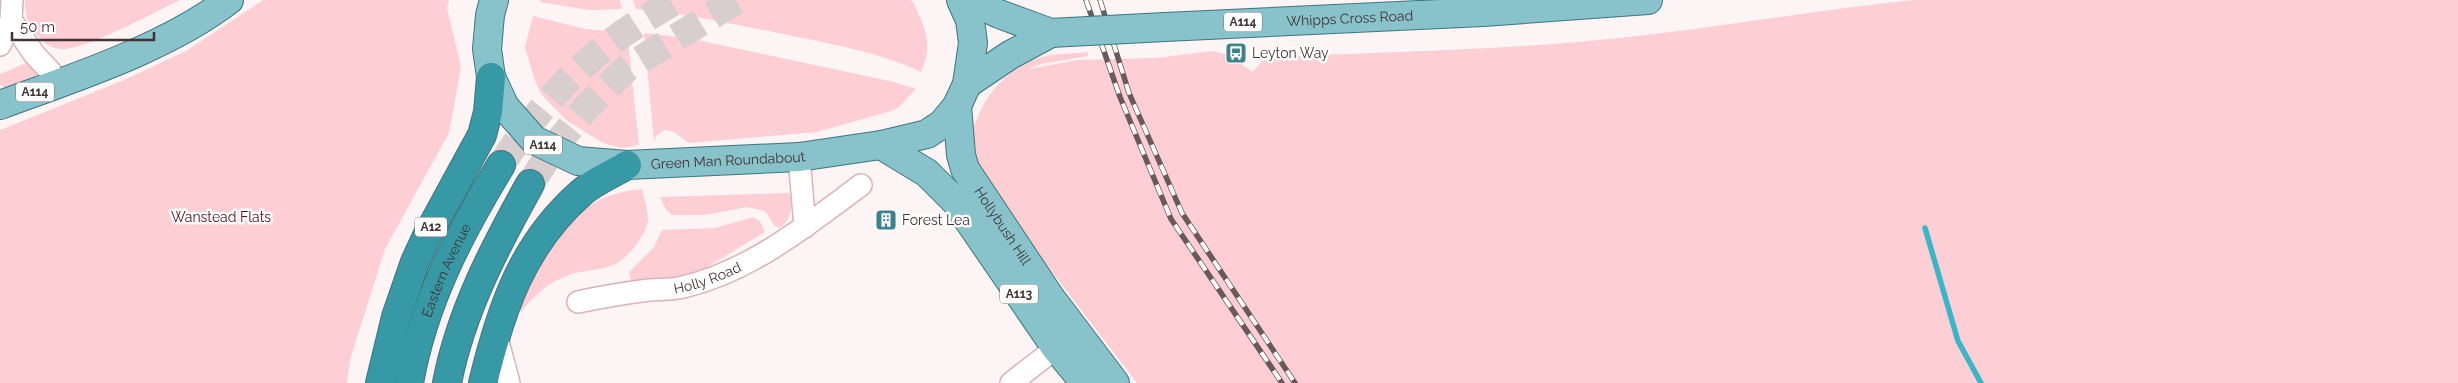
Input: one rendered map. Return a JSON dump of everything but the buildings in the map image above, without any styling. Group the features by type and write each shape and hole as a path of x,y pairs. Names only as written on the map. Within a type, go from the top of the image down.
{"highway":[{"name":"A12","path":"380,383 396,317 415,262 427,236 482,135 488,112 490,77"},
{"name":"Eastern Avenue","path":"409,383 427,312 442,271 467,222 501,165"},
{"path":"483,383 504,306 526,260 548,225 583,191 627,165"},
{"path":"447,383 460,336 480,281 530,184"}],"main road":[{"name":"A114","path":"0,105 147,47 212,12 229,0"},
{"name":"Green Man Roundabout","path":"494,0 490,15 487,49 490,77 505,108 534,140 578,161 627,165 799,157 881,145 927,134 942,124 962,95"},
{"path":"961,0 970,20 973,43 962,95"},
{"name":"Whipps Cross Road","path":"970,0 999,14 1060,33"},
{"name":"Whipps Cross Road","path":"962,95 1010,55 1060,33 1483,12 1648,0"},
{"name":"Hollybush Hill","path":"962,95 961,155 965,169 1050,297 1115,383"},
{"name":"Hollybush Hill","path":"881,145 927,174 956,202 1056,348 1085,383"}],"street":[{"path":"11,10 34,54 50,71 56,84"},
{"path":"0,45 11,10"},
{"path":"799,157 805,227"},
{"name":"Holly Road","path":"578,302 599,290 682,288 734,269 785,242 861,185"},
{"path":"496,334 509,383"},
{"path":"1011,383 1056,348"}],"green space":[{"path":"25,0 180,0 104,37 63,49 48,45 34,31 27,19"},
{"name":"Wanstead Flats","path":"263,0 449,0 447,8 461,67 449,133 385,249 350,360 347,383 0,383 0,130 124,80 186,51"},
{"path":"541,0 620,0 622,9 589,10 540,2"},
{"path":"633,0 910,0 913,2 924,28 927,52 921,72 887,58 833,44 707,19 636,9"},
{"path":"1914,0 2458,0 2458,383 1137,383 1052,272 1049,275 1017,230 983,177 971,146 971,135 975,124 983,106 996,87 1004,78 1024,64 1051,55 1088,52 1088,56 1041,64 1029,69 1078,60 1156,58 1212,51 1245,59 1242,65 1253,72 1263,60 1271,57 1454,50 1592,41"},
{"path":"533,16 585,29 627,32 639,145 621,148 603,143 566,120 542,95 535,81 525,47"},
{"path":"644,33 688,38 894,82 916,89 898,108 817,132 689,143 674,132 664,130 656,136 654,142"},
{"path":"31,61 38,72 36,77 6,88 0,85 0,74"},
{"path":"642,189 648,220 639,240 629,253 611,266 574,273 555,281 531,300 521,312 517,306 539,264 563,228 578,214 596,202 617,194"},
{"path":"789,193 791,208 789,216 780,228 774,225 765,211 747,207 705,215 672,215 665,208 660,197"},
{"path":"753,217 760,221 765,232 694,275 657,280 631,280 629,272 654,247 662,230 715,228"}],"waterway":[{"path":"1925,228 1958,341 1981,383"}],"tunnel":[{"path":"501,165 536,116 575,73 622,34 676,0"},
{"path":"530,184 555,146 585,109 627,68 737,0"}],"railway":[{"path":"1086,0 1120,97 1171,219 1282,383"},
{"path":"1100,0 1129,93 1182,213 1295,383"}],"place":[{"name":"Leyton Way","path":"1236,53"},
{"name":"Forest Lea","path":"886,220"}]}
